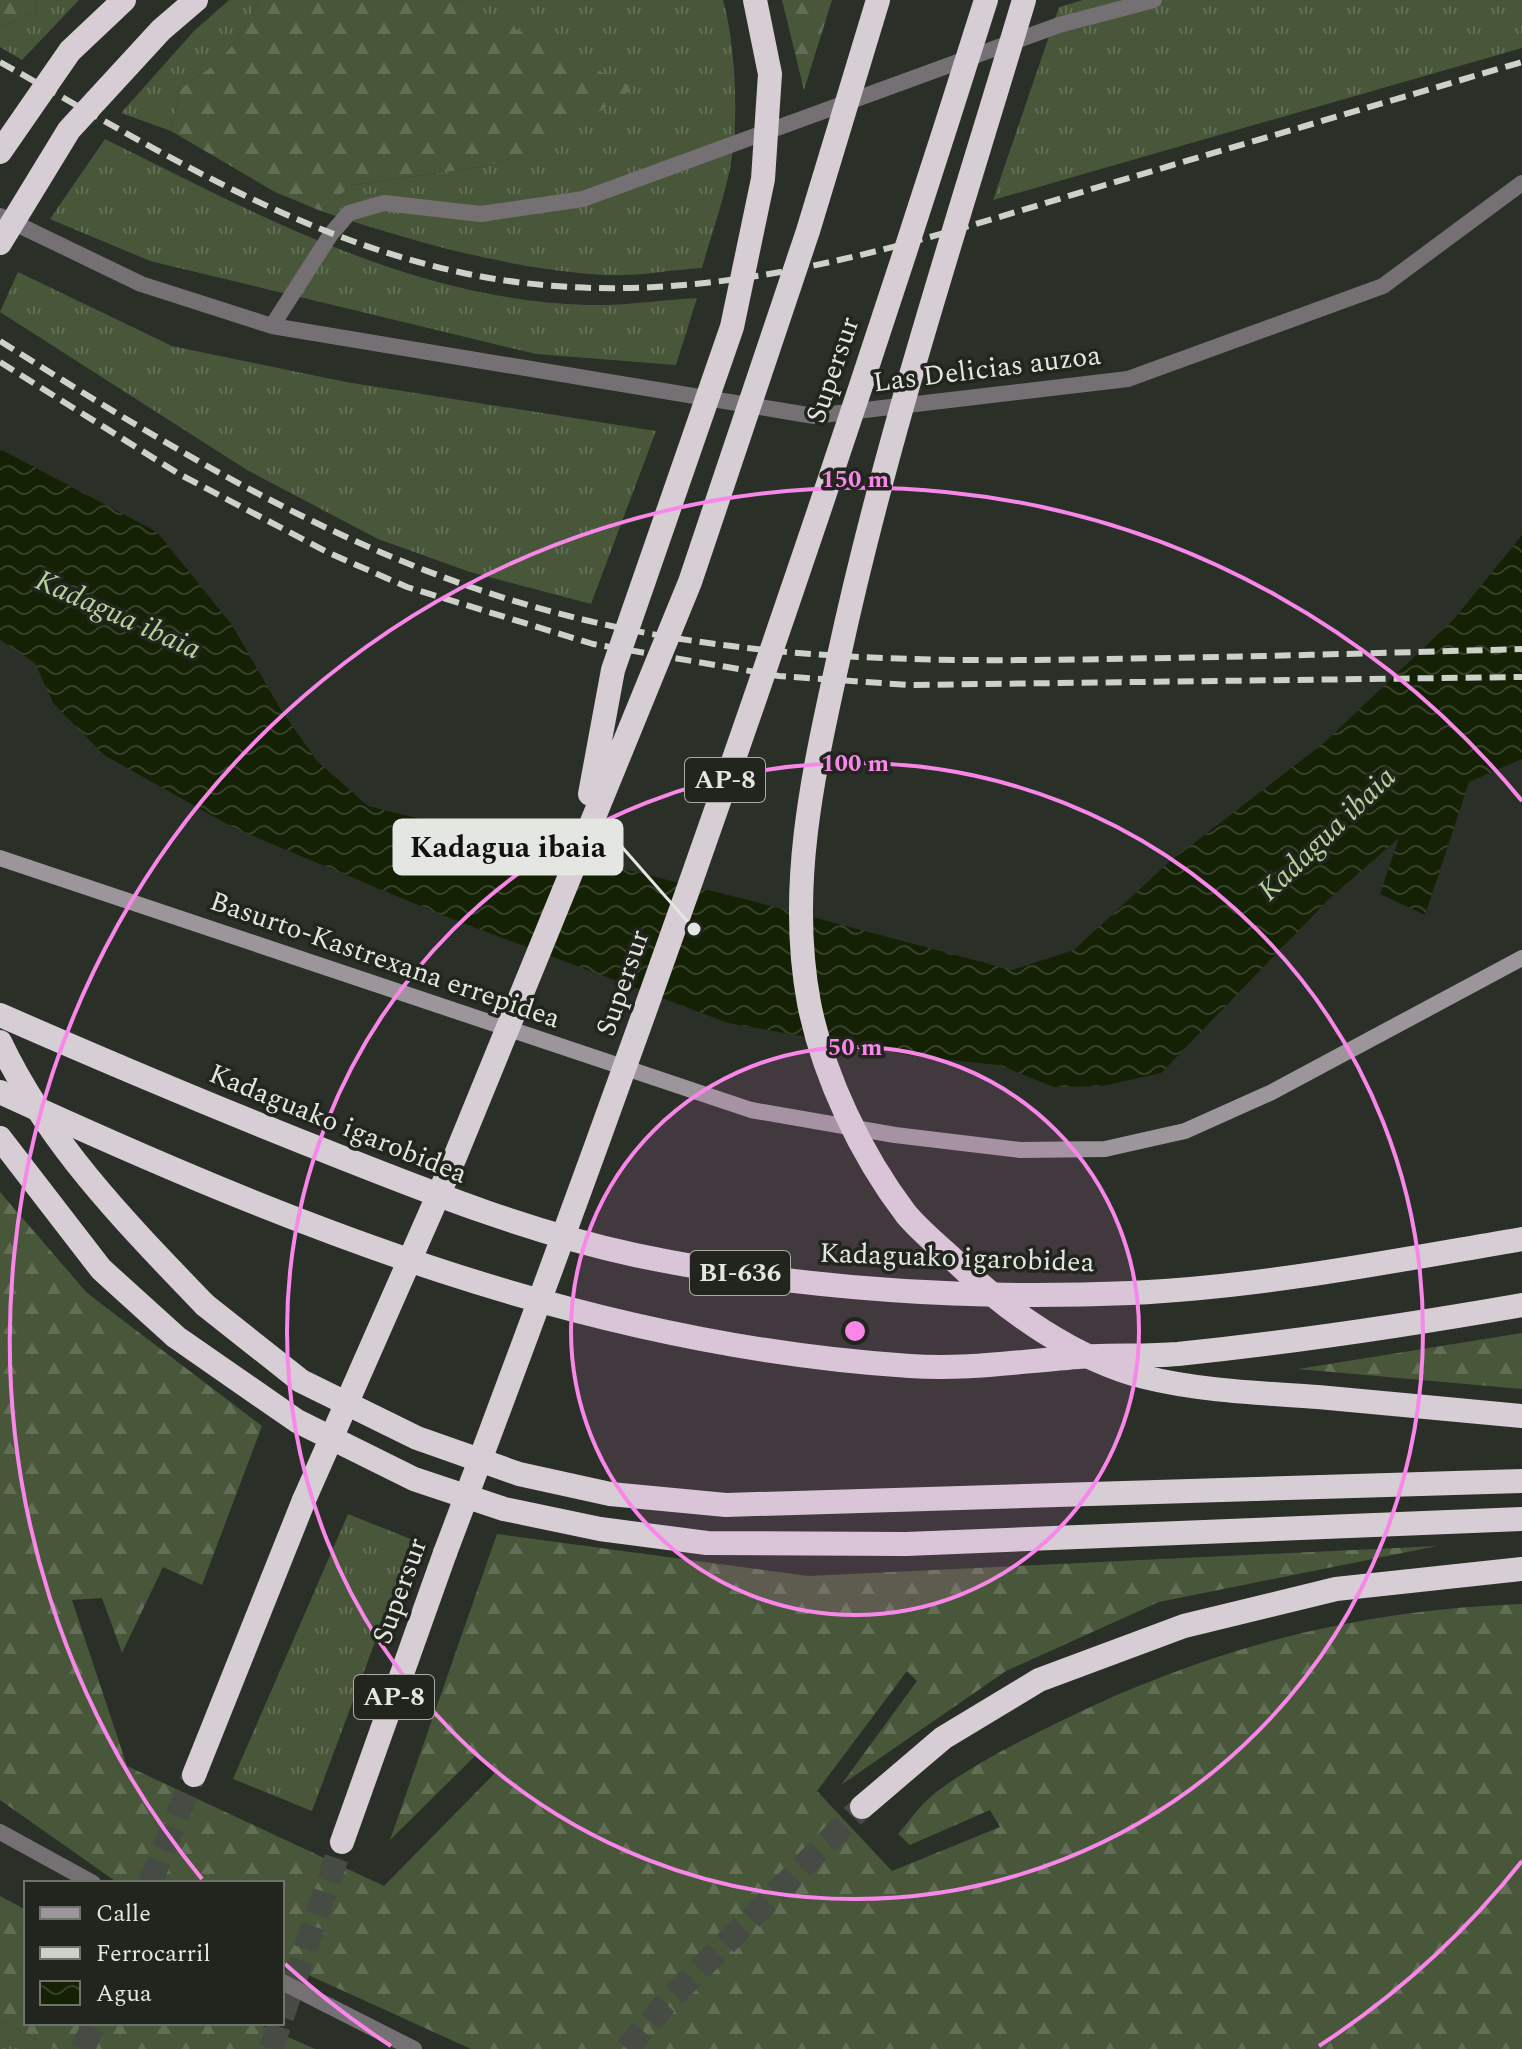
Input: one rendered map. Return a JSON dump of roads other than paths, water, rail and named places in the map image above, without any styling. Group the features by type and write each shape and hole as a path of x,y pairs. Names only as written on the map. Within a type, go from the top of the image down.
{"highway":[{"path":"0,152 70,51 124,0"},
{"path":"0,243 69,130 161,30 196,0"},
{"path":"583,837 613,670 732,327 760,194 770,74 755,0"},
{"path":"194,1775 304,1500 455,1157 583,837 690,582 808,231 878,0"},
{"name":"Supersur","path":"342,1842 445,1553 583,1189 921,204 986,0"},
{"path":"1024,0 880,485 810,791 803,859 802,942 809,1005 828,1065 867,1152 907,1215 967,1273 1031,1323 1084,1354 1143,1377 1245,1392 1522,1416"},
{"name":"Kadaguako igarobidea","path":"0,1015 168,1088 482,1213 634,1254 804,1282 941,1292 1131,1293 1304,1275 1522,1239"},
{"path":"0,1042 60,1146 113,1209 205,1305 301,1381 417,1438 519,1474 610,1494 726,1505 906,1502 1522,1481"},
{"name":"BI-636","path":"0,1092 188,1178 414,1263 565,1310 643,1328 813,1357 913,1366 992,1367 1069,1357 1173,1354 1355,1333 1522,1305"},
{"path":"0,1138 101,1269 176,1337 297,1421 414,1479 504,1509 600,1529 707,1543 906,1544 1522,1519"},
{"path":"862,1807 943,1738 1039,1680 1184,1626 1336,1589 1522,1569"}],"street":[{"path":"272,326 331,234 349,213 384,203 481,214 583,199 1059,25 1154,0"},
{"name":"Las Delicias auzoa","path":"0,216 141,284 272,326 814,416 1128,379 1383,286 1522,183"},
{"name":"Basurto-Kastrexana errepidea","path":"0,858 751,1110 895,1135 1020,1150 1105,1149 1185,1131 1272,1092 1522,958"},
{"path":"0,1832 89,1881"},
{"path":"284,1983 414,2049"}],"water":[{"path":"0,449 157,532 232,625 281,710 317,761 368,806 740,898 1012,970 1074,950 1168,863 1324,743 1454,619 1522,535 1522,759 1469,782 1425,915 1380,894 1399,838 1330,898 1161,1073 1102,1086 1054,1087 999,1065 921,1057 728,1023 442,915 236,829 104,755 53,703 35,663 0,640"}],"tunnel":[{"path":"151,1881 194,1775"},
{"path":"627,2049 664,2005 862,1807"},
{"path":"284,2011 342,1842"},
{"path":"83,2049 93,2025"},
{"path":"271,2049 279,2025"}],"railway":[{"path":"0,62 222,184 338,236 459,272 542,285 625,288 706,283 786,271 866,254 1522,62"},
{"path":"0,341 177,449 298,514 360,543 489,593 565,615 642,632 794,653 949,660 1522,649"},
{"path":"0,362 179,474 329,553 407,587 593,644 779,676 909,685 1522,677"}],"place":[{"name":"Kadagua ibaia","path":"694,929"}]}
